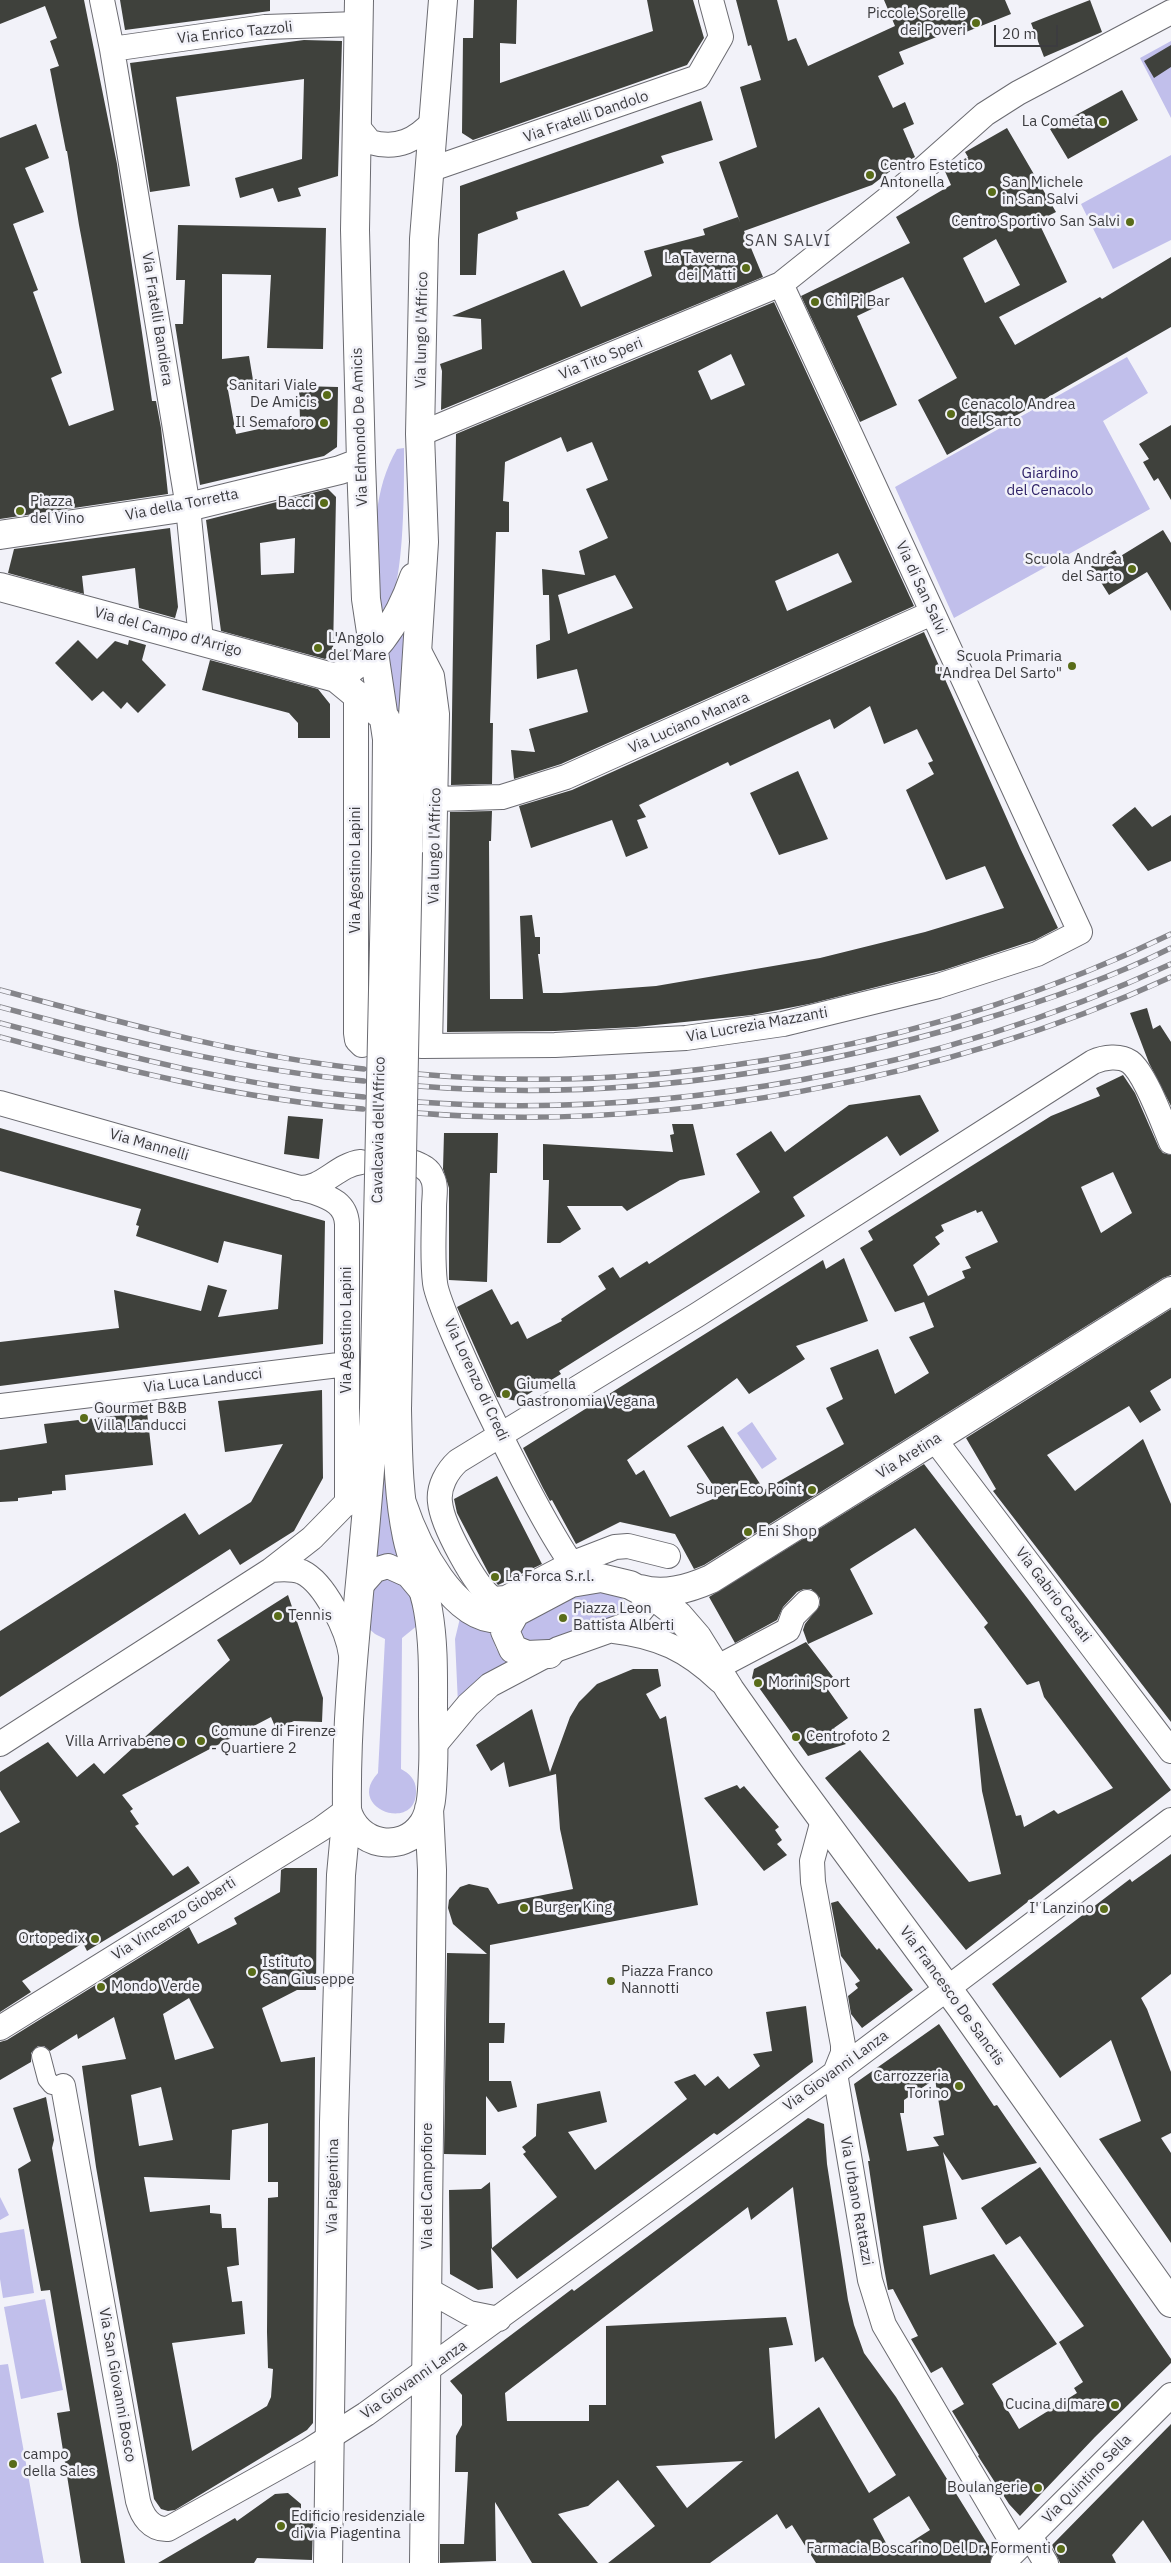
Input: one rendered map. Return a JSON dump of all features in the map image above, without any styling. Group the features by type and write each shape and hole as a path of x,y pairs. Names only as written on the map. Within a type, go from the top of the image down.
{"street":[{"name":"Via Fratelli Bandiera","path":"102,0 112,49 188,507 201,640"},
{"name":"Via lungo l'Affrico","path":"397,852 412,732 424,542 420,434 424,239 435,120 442,0"},
{"name":"Via Fratelli Dandolo","path":"429,170 698,77 721,37 711,0"},
{"name":"Via Enrico Tazzoli","path":"112,49 359,12"},
{"name":"Via Edmondo De Amicis","path":"359,12 355,230 366,599 386,719 397,852"},
{"name":"Via Tito Speri","path":"420,434 785,291 984,114 1004,101 1171,12"},
{"path":"356,125 370,142 397,146 418,136 435,120"},
{"name":"Via di San Salvi","path":"785,291 1080,932"},
{"name":"Via della Torretta","path":"0,535 188,507 340,470 361,462"},
{"name":"Via lungo l'Affrico","path":"375,648 400,613 406,601 424,542"},
{"name":"Via del Campo d'Arrigo","path":"0,586 201,640 346,685 386,719"},
{"name":"Via Luciano Manara","path":"436,799 502,797 566,777 932,613"},
{"path":"346,685 356,665 375,648"},
{"name":"Via lungo l'Affrico","path":"418,649 432,676 435,694 436,799 425,1046"},
{"name":"Via Agostino Lapini","path":"346,685 356,1033 358,1043 362,1045"},
{"name":"Cavalcavia dell'Affrico","path":"386,1408 397,852"},
{"name":"Via Lucrezia Mazzanti","path":"425,1046 555,1045 686,1038 783,1024 938,986 1037,954 1080,932"},
{"path":"668,1556 628,1546 614,1547 571,1564 506,1598 493,1599 489,1596 466,1561 441,1509 441,1488 458,1461 502,1436 697,1315 1086,1065 1103,1058 1122,1058 1131,1063 1140,1074 1171,1142"},
{"name":"Via Mannelli","path":"0,1103 297,1188"},
{"path":"297,1188 310,1188 350,1164 361,1162"},
{"name":"Via Lorenzo di Credi","path":"415,1163 428,1170 435,1186 434,1276 437,1296 514,1463 571,1564 579,1572 593,1579"},
{"name":"Via Agostino Lapini","path":"297,1188 331,1199 340,1204 346,1213 347,1504"},
{"name":"Via Aretina","path":"645,1593 676,1591 711,1579 1171,1291"},
{"name":"Via Luca Landucci","path":"0,1406 347,1364"},
{"path":"386,1408 410,1547 424,1594 433,1648 433,1747 429,1809 424,1823 416,1832 404,1840 391,1843 374,1841 362,1835 353,1825 347,1810 346,1773 352,1660 371,1474 386,1408"},
{"name":"Via Gabrio Casati","path":"934,1440 1171,1751"},
{"path":"0,1744 271,1570 312,1538 347,1504 371,1474"},
{"path":"402,1503 415,1534 450,1593 461,1604 482,1616 499,1619 514,1615 571,1584 593,1579 614,1580 645,1593 670,1609 690,1628 723,1679"},
{"path":"359,1588 375,1570 388,1566 408,1574 424,1594"},
{"path":"271,1570 291,1569 301,1572 316,1584 342,1625 352,1660"},
{"path":"433,1747 463,1710 490,1685 575,1642 614,1631 637,1618 645,1593"},
{"path":"723,1679 788,1630 793,1616 807,1602"},
{"path":"514,1615 506,1631 513,1649 527,1655 549,1654"},
{"path":"614,1631 644,1635 664,1641 723,1679"},
{"name":"Via Francesco De Sanctis","path":"723,1679 823,1820 947,1988 1171,2303"},
{"name":"Via del Campofiore","path":"424,2563 432,1870 429,1809"},
{"name":"Via Vincenzo Gioberti","path":"0,2028 321,1829 347,1810"},
{"name":"Via Piagentina","path":"328,2563 328,2439 341,1875 347,1810"},
{"name":"Via Urbano Rattazzi","path":"823,1820 812,1861 813,1882 843,2045 843,2053 835,2073 870,2280 877,2310 1016,2550 1046,2563"},
{"name":"Via Giovanni Lanza","path":"328,2439 499,2319 835,2073 1171,1820"},
{"name":"Via San Giovanni Bosco","path":"41,2056 47,2079 52,2085 63,2086 138,2501 144,2517 159,2528 168,2529 177,2526 328,2439"},
{"path":"428,2290 469,2313 499,2319"},
{"name":"Via Quintino Sella","path":"1016,2550 1171,2395"}],"green space":[{"path":"1171,41 1171,118 1140,58"},
{"name":"Centro Sportivo San Salvi","path":"1171,155 1171,240 1113,269 1081,204"},
{"name":"Giardino del Cenacolo","path":"1127,357 1148,393 1103,421 1150,509 954,618 895,487"},
{"path":"404,448 400,562 391,602 383,610 379,597 375,550 379,497 389,464 397,449"},
{"path":"408,608 400,749 396,749 397,709 387,650"},
{"path":"752,1422 777,1459 762,1469 737,1433"},
{"path":"380,1470 387,1476 388,1511 401,1556 371,1558"},
{"path":"389,1579 408,1583 418,1625 402,1638 401,1769 412,1777 416,1790 414,1803 406,1811 396,1813 385,1812 376,1806 370,1797 370,1786 378,1773 385,1639 367,1627 364,1597 379,1582"},
{"path":"577,1591 618,1593 625,1602 624,1613 540,1644 519,1639 520,1621"},
{"path":"461,1614 495,1627 494,1638 496,1648 501,1655 511,1661 458,1704 455,1639"},
{"path":"0,2197 9,2215 0,2220"},
{"path":"24,2229 34,2293 3,2298 0,2279 0,2233"},
{"path":"45,2299 63,2390 21,2399 4,2307"},
{"name":"campo della Sales","path":"8,2364 44,2563 0,2563 0,2365"}],"building":[{"path":"0,0 84,0 117,164 152,401 156,401 161,428 168,494 0,519 0,138 36,124 49,158 25,168 44,212 13,224 38,290 33,292 62,373 51,378 69,426 114,410 67,151 50,69 59,66 50,41 57,38 45,6 0,24"},
{"path":"120,0 270,0 270,11 125,30"},
{"path":"474,0 517,0 516,44 500,43 500,83 653,31 647,0 693,0 704,38 687,65 473,140 462,133 463,38 473,38"},
{"path":"736,0 777,0 788,41 796,38 808,66 895,26 884,0 1005,0 1011,14 966,32 964,26 899,52 904,64 878,76 893,108 905,102 914,124 903,129 915,157 893,169 872,185 744,231 763,277 441,410 442,371 440,364 482,349 481,319 452,316 564,270 581,307 652,276 644,251 705,235 703,229 738,217 740,222 719,162 757,147 740,87 761,80 751,45 748,46"},
{"path":"1090,0 1102,32 1044,57 1031,23"},
{"path":"304,40 342,41 338,176 298,188 301,196 278,202 273,188 240,198 235,178 302,159 304,79 176,97 190,186 150,192 130,63"},
{"path":"1171,45 1171,67 1154,78 1144,61"},
{"path":"1122,90 1138,120 1068,159 1050,129"},
{"path":"701,101 713,140 661,156 664,163 516,212 518,219 478,234 476,275 460,275 460,186"},
{"path":"1007,128 1056,212 1038,221 1067,282 999,317 1015,345 1100,297 1102,299 1171,257 1171,327 947,455 918,400 957,378 903,277 870,292 876,307 857,316 897,405 860,422 801,296 910,243 896,217 951,185 944,169 968,157 965,152","holes":["996,239 1020,285 985,303 963,258"]},
{"path":"178,225 326,228 323,349 267,348 271,275 222,274 222,359 249,356 254,386 228,390 236,434 300,420 299,386 338,387 337,447 324,456 200,485 175,324 183,324 185,280 176,280"},
{"path":"774,302 914,606 561,764 514,779 511,750 535,752 529,729 588,712 577,669 537,679 536,645 550,640 549,595 543,595 542,569 585,575 579,551 608,538 586,489 608,480 592,442 567,452 561,437 505,462 503,501 509,502 509,532 496,532 490,723 493,723 492,784 451,785 456,434","holes":["731,354 745,385 711,400 698,371","838,553 852,582 787,611 775,581","615,575 633,608 568,634 558,595"]},
{"path":"1171,425 1171,500 1158,478 1154,481 1143,462 1149,459 1139,444"},
{"path":"328,489 336,497 333,653 325,659 221,631 206,520","holes":["295,538 294,573 261,575 260,543"]},
{"path":"170,528 178,607 175,618 139,608 135,568 82,576 84,594 8,573 14,549"},
{"name":"Scuola Andrea del Sarto","path":"1163,530 1171,543 1171,611 1147,572 1109,595 1090,565 1115,550 1119,557"},
{"path":"924,632 1020,848 1058,928 1035,940 944,970 809,1004 752,1015 636,1027 555,1031 447,1032 450,812 492,811 491,841 489,841 490,999 523,999 520,916 532,915 535,937 540,937 540,954 538,954 543,993 561,993 656,986 820,958 925,932 1004,908 985,866 946,880 906,790 934,774 928,763 933,761 917,729 884,744 870,706 834,729 830,719 730,766 728,762 639,805 646,817 637,820 648,848 626,857 612,820 531,848 519,806 572,790"},
{"path":"78,640 97,659 115,641 128,645 129,640 146,645 142,660 166,685 138,713 127,702 121,709 103,691 92,701 55,663"},
{"path":"210,660 318,689 330,704 330,738 298,738 298,723 289,713 202,690"},
{"path":"798,771 828,839 779,855 750,793"},
{"path":"1135,807 1152,827 1171,815 1171,861 1148,871 1112,825"},
{"path":"1147,1008 1153,1029 1160,1025 1171,1042 1171,1106 1149,1063 1130,1013"},
{"path":"1123,1075 1135,1093 1159,1148 1163,1153 1171,1155 1171,1275 1163,1278 704,1565 694,1569 675,1534 620,1522 576,1544 552,1500 550,1501 523,1448 823,1260 826,1269 844,1258 868,1321 796,1346 805,1359 749,1394 737,1378 627,1460 636,1475 644,1470 670,1517 720,1496 687,1446 723,1426 764,1490 844,1444 826,1408 843,1399 830,1368 878,1349 895,1394 929,1373 909,1337 934,1327 924,1302 895,1312 860,1248 873,1240 868,1231 1051,1116 1100,1096 1096,1088","holes":["1113,1172 1132,1213 1101,1233 1081,1187","976,1210 977,1213 982,1211 998,1242 965,1257 971,1268 962,1271 965,1278 928,1296 913,1265 940,1244 935,1237 944,1231 941,1225"]},
{"path":"920,1095 939,1131 900,1156 887,1136 793,1197 805,1216 559,1371 561,1374 517,1401 497,1397 457,1307 492,1289 511,1325 518,1321 527,1339 562,1321 561,1319 606,1289 598,1276 613,1267 620,1278 647,1261 649,1264 760,1192 736,1154 771,1131 785,1152 849,1105"},
{"path":"288,1116 323,1119 319,1159 284,1154"},
{"path":"672,1124 693,1124 705,1175 680,1180 627,1211 622,1206 567,1206 581,1229 560,1243 547,1243 549,1180 543,1180 543,1144 673,1152 670,1135 674,1134"},
{"path":"0,1128 325,1221 323,1344 0,1386 0,1342 119,1328 114,1290 201,1311 208,1285 227,1290 218,1317 278,1309 282,1255 224,1241 218,1263 136,1236 139,1226 136,1225 141,1209 0,1171"},
{"path":"444,1133 498,1133 497,1173 490,1173 487,1282 449,1280 449,1188 443,1169"},
{"path":"1171,1309 1171,1378 1150,1391 1161,1410 1140,1423 1129,1406 1047,1455 1075,1491 1143,1439 1171,1504 1171,1722 993,1491 996,1489 966,1438"},
{"path":"322,1390 323,1478 294,1531 240,1565 230,1549 0,1697 0,1631 185,1513 199,1535 251,1502 283,1444 225,1452 218,1401"},
{"path":"147,1412 153,1465 65,1475 66,1490 52,1491 52,1494 18,1498 18,1501 0,1502 0,1450 47,1443 44,1424"},
{"path":"924,1464 1171,1790 966,1950 825,1778 860,1750 969,1882 1001,1874 982,1791 974,1709 981,1708 1016,1816 1021,1815 1024,1827 1054,1810 1058,1814 1113,1788 1044,1697 1039,1681 1027,1685 984,1627 988,1623 915,1528 850,1569 873,1614 808,1644 803,1630 805,1624 820,1605 820,1598 811,1589 797,1592 783,1607 777,1620 735,1643 709,1597"},
{"path":"497,1476 542,1564 498,1585 489,1574 457,1513 454,1499"},
{"path":"288,1595 323,1698 322,1722 294,1721 276,1729 271,1717 122,1795 133,1809 130,1811 139,1824 135,1826 173,1876 188,1866 200,1883 87,1951 83,1943 22,1981 31,1992 0,2012 0,1833 20,1822 0,1790 0,1772 48,1742 77,1777 94,1763 104,1774 230,1660 217,1640"},
{"path":"806,1642 833,1677 824,1684 848,1718 834,1728 846,1744 808,1756 752,1678 754,1669"},
{"path":"633,1669 658,1669 661,1686 646,1694 660,1719 666,1716 698,1905 490,1945 489,2023 505,2023 504,2043 489,2043 489,2081 511,2081 517,2107 498,2112 486,2096 486,2155 444,2154 447,1953 487,1954 453,1924 448,1908 449,1900 460,1887 469,1884 488,1888 498,1904 573,1889 560,1829 556,1774 509,1787 504,1762 491,1771 476,1745 532,1709 550,1772 570,1717 579,1702 597,1684"},
{"path":"737,1785 740,1789 744,1786 779,1827 775,1830 782,1840 777,1844 787,1855 764,1871 704,1798"},
{"path":"1171,1854 1171,1974 1141,1998 1171,2072 1171,2133 1161,2138 1171,2153 1171,2243 1099,2139 1141,2121 1111,2040 1060,2078 992,1984 1130,1879 1132,1882"},
{"path":"285,1868 317,1868 316,1990 297,1990 262,2008 281,2062 315,2057 313,2423 307,2430 175,2510 168,2511 161,2509 154,2499 96,2167 82,2066 126,2059 114,2017 78,2039 77,2034 50,2051 44,2046 38,2046 31,2053 31,2062 0,2080 0,2042 7,2040 189,1927 198,1944 237,1924 234,1918 280,1892 281,1870","holes":["189,1998 214,2048 175,2060 163,2014","161,2087 173,2140 139,2146 131,2095","268,2123 268,2182 278,2182 278,2197 268,2198 267,2332 268,2368 273,2369 271,2397 267,2406 192,2451 172,2343 245,2334 242,2301 232,2302 227,2267 239,2265 236,2228 222,2228 221,2214 210,2213 210,2205 150,2212 144,2177 230,2180 232,2130"]},
{"path":"838,1901 877,1950 879,1948 913,1990 862,2028 851,2014 848,1996 858,1988 855,1984 860,1981 841,1956 831,1903"},
{"path":"806,2006 813,2062 737,2120 717,2135 714,2133 517,2279 491,2248 493,2288 478,2290 450,2274 449,2190 481,2189 490,2182 492,2248 557,2197 523,2154 526,2152 522,2147 536,2136 537,2104 600,2091 607,2122 568,2132 595,2170 687,2099 674,2082 695,2074 705,2086 718,2076 729,2089 760,2066 753,2054 772,2051 766,2012"},
{"path":"939,2024 994,2106 997,2105 1037,2163 962,2180 943,2152 957,2219 923,2226 930,2275 994,2254 1057,2344 992,2384 1019,2429 1077,2393 1074,2388 1083,2382 1059,2342 1084,2326 1020,2236 1006,2245 981,2208 1040,2167 1171,2359 1171,2363 1095,2437 1020,2516 1009,2504 952,2411 964,2404 942,2367 931,2373 911,2339 918,2336 893,2289 888,2290 868,2161 870,2161 854,2084","holes":["935,2079 944,2135 933,2137 939,2146 907,2151 900,2113 904,2113 904,2100"]},
{"path":"46,2097 54,2140 52,2148 125,2563 81,2563 57,2413 70,2411 50,2290 41,2291 18,2169 31,2161 13,2108"},
{"path":"808,2118 824,2124 827,2164 848,2300 864,2353 896,2397 993,2553 990,2563 816,2563 792,2525 786,2529 777,2514 710,2563 608,2563 655,2526 618,2480 588,2506 558,2514 598,2563 532,2563 495,2502 496,2561 440,2563 440,2544 464,2544 468,2472 455,2472 456,2436 462,2425 462,2395 450,2381 572,2289 574,2291","holes":["793,2187 815,2362 823,2357 896,2475 869,2493 819,2407 775,2439 769,2348 793,2345 786,2317 606,2326 606,2405 589,2405 589,2421 507,2421 505,2393 748,2207 751,2220","743,2461 687,2508 656,2466","909,2496 930,2530 892,2554 873,2519"]},
{"path":"1171,2424 1171,2563 1143,2520 1112,2555 1116,2563 1060,2563 1052,2545"},
{"path":"288,2493 301,2504 301,2522 313,2522 312,2560 257,2558 254,2563 158,2563 235,2518 237,2521 275,2494"}],"railway":[{"path":"418,1074 513,1079 609,1077 707,1069 804,1054 900,1032 994,1005 1085,972 1171,934"},
{"path":"418,1086 488,1090 628,1087 766,1070 903,1042 971,1023 1098,981 1171,948"},
{"path":"418,1102 513,1106 610,1103 707,1094 803,1080 899,1059 992,1033 1083,1001 1171,964"},
{"path":"417,1113 511,1117 607,1115 705,1106 802,1091 899,1071 993,1045 1084,1013 1171,977"},
{"path":"0,990 135,1026 226,1047 272,1056 364,1069"},
{"path":"0,1007 180,1052 272,1069 364,1081"},
{"path":"0,1023 180,1068 272,1085 364,1097"},
{"path":"0,1037 135,1071 225,1090 271,1098 363,1109"}],"place":[{"name":"Piccole Sorelle dei Poveri","path":"976,23"},
{"name":"La Cometa","path":"1103,122"},
{"name":"Centro Estetico Antonella","path":"870,175"},
{"name":"San Michele in San Salvi","path":"992,192"},
{"name":"Centro Sportivo San Salvi","path":"1130,222"},
{"name":"La Taverna dei Matti","path":"746,268"},
{"name":"Chi Pi Bar","path":"815,302"},
{"name":"Sanitari Viale De Amicis","path":"327,395"},
{"name":"Cenacolo Andrea del Sarto","path":"951,414"},
{"name":"Il Semaforo","path":"324,423"},
{"name":"Bacci","path":"324,503"},
{"name":"Piazza del Vino","path":"20,511"},
{"name":"Scuola Andrea del Sarto","path":"1132,569"},
{"name":"L'Angolo del Mare","path":"318,648"},
{"name":"Scuola Primaria \"Andrea Del Sarto\"","path":"1072,666"},
{"name":"Giumella Gastronomia Vegana","path":"506,1394"},
{"name":"Gourmet B&B Villa Landucci","path":"84,1418"},
{"name":"Super Eco Point","path":"812,1490"},
{"name":"Eni Shop","path":"748,1532"},
{"name":"La Forca S.r.l.","path":"495,1577"},
{"name":"Tennis","path":"278,1616"},
{"name":"Piazza Leon Battista Alberti","path":"563,1618"},
{"name":"Morini Sport","path":"758,1683"},
{"name":"Centrofoto 2","path":"796,1737"},
{"name":"Comune di Firenze - Quartiere 2","path":"201,1741"},
{"name":"Villa Arrivabene","path":"181,1742"},
{"name":"Burger King","path":"524,1908"},
{"name":"I' Lanzino","path":"1104,1909"},
{"name":"Ortopedix","path":"95,1939"},
{"name":"Istituto San Giuseppe","path":"252,1972"},
{"name":"Piazza Franco Nannotti","path":"611,1981"},
{"name":"Mondo Verde","path":"101,1987"},
{"name":"Carrozzeria Torino","path":"959,2086"},
{"name":"Cucina di mare","path":"1115,2405"},
{"name":"campo della Sales","path":"13,2464"},
{"name":"Boulangerie","path":"1038,2488"},
{"name":"Edificio residenziale di via Piagentina","path":"281,2526"},
{"name":"Farmacia Boscarino Del Dr. Formenti","path":"1061,2549"}],"district":[{"name":"SAN SALVI","path":"788,241"}]}
